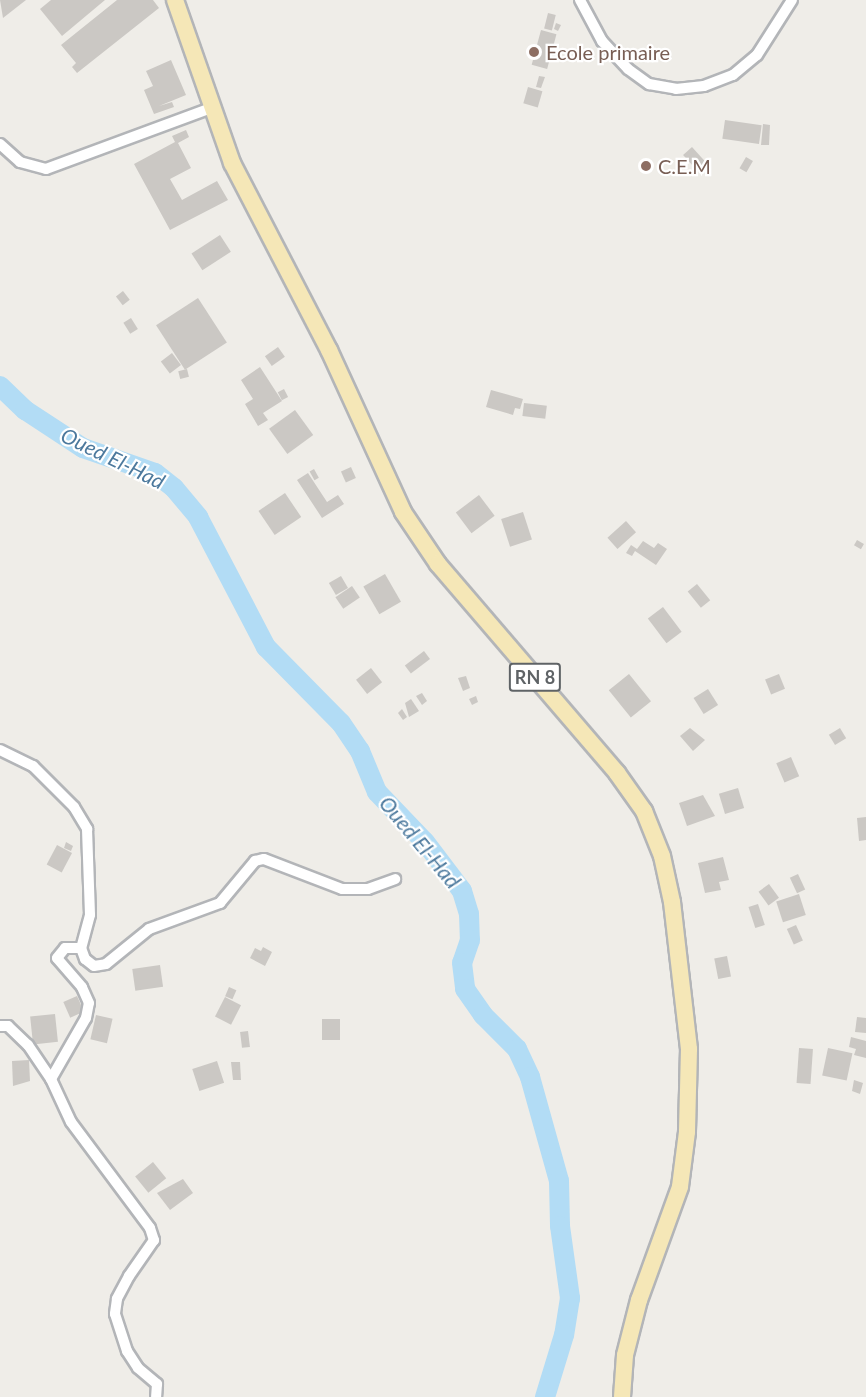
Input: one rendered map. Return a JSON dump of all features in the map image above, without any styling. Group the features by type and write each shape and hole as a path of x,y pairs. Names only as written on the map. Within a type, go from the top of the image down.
{"main road":[{"name":"RN 8","path":"175,0 232,163 355,403 382,471 403,512 438,564 617,773 644,811 662,856 672,902 689,1049 687,1132 680,1187 639,1300 628,1344 622,1397"}],"street":[{"path":"580,0 602,41 628,69 649,84 676,89 704,87 733,75 757,55 792,0"},
{"path":"0,144 20,162 46,169 211,108"},
{"path":"0,750 33,766 74,807 87,829 90,915 81,948"},
{"path":"81,948 94,966 106,964 149,928 220,903 255,861 264,859 342,889 368,889 395,879"},
{"path":"51,1079 86,1018 89,1003 82,987 57,958 65,948 81,948"},
{"path":"0,1026 19,1034 51,1079 71,1122 150,1228 154,1240 117,1299 116,1314 127,1351 138,1368 157,1384 156,1397"}],"building":[{"path":"0,0 26,0 3,18"},
{"path":"51,0 105,0 62,36 40,9"},
{"path":"117,0 153,0 159,8 77,73 72,67 76,63 61,45"},
{"path":"548,13 556,15 552,30 544,29"},
{"path":"556,23 561,25 558,31 554,29"},
{"path":"541,30 556,34 547,69 532,65"},
{"path":"171,60 186,95 159,106 172,102 174,107 154,114 144,90 153,86 146,71"},
{"path":"539,76 545,77 541,88 536,87"},
{"path":"528,87 542,91 538,107 523,103"},
{"path":"725,120 762,125 759,144 722,139"},
{"path":"763,124 770,125 769,145 761,145"},
{"path":"186,130 189,137 178,143 191,168 170,179 182,200 217,181 228,200 170,230 134,164 175,142 172,136"},
{"path":"692,147 709,166 700,174 683,155"},
{"path":"746,157 753,161 746,172 740,168"},
{"path":"220,235 231,252 202,270 191,254"},
{"path":"123,291 130,300 123,305 116,297"},
{"path":"198,298 227,342 185,370 156,325"},
{"path":"131,318 138,329 130,334 123,323"},
{"path":"278,347 285,357 272,366 265,356"},
{"path":"172,353 181,365 170,373 161,361"},
{"path":"260,367 282,401 263,413 268,420 258,426 245,404 253,399 241,380"},
{"path":"187,369 189,377 180,379 178,371"},
{"path":"284,389 288,397 282,400 278,392"},
{"path":"491,390 523,399 520,409 515,408 513,415 486,407"},
{"path":"524,403 547,406 545,419 522,416"},
{"path":"295,410 313,435 287,454 269,429"},
{"path":"351,467 356,478 346,482 341,471"},
{"path":"314,469 319,478 314,480 310,471"},
{"path":"308,473 327,502 338,495 344,504 322,518 297,480"},
{"path":"285,493 301,517 275,535 258,511"},
{"path":"479,495 495,516 471,533 456,512"},
{"path":"523,512 532,540 510,547 501,519"},
{"path":"626,521 636,532 617,549 607,538"},
{"path":"857,540 864,544 861,549 854,545"},
{"path":"643,541 654,548 658,543 667,549 656,565 635,551 632,556 626,553 631,545 637,549"},
{"path":"385,574 401,602 379,614 363,586"},
{"path":"341,576 348,588 336,595 329,583"},
{"path":"697,584 710,600 701,608 688,592"},
{"path":"352,586 360,598 343,609 335,597"},
{"path":"663,607 682,632 666,643 648,618"},
{"path":"424,651 430,659 411,673 405,665"},
{"path":"371,668 382,682 367,694 356,680"},
{"path":"629,674 651,701 631,718 609,690"},
{"path":"779,674 785,689 771,694 765,680"},
{"path":"466,676 470,688 463,691 458,678"},
{"path":"708,689 718,705 704,714 694,698"},
{"path":"422,693 427,701 422,705 416,696"},
{"path":"476,696 478,702 472,705 469,699"},
{"path":"411,699 419,711 409,717 405,703"},
{"path":"402,709 407,717 403,720 398,713"},
{"path":"690,728 705,740 693,751 680,736"},
{"path":"840,728 846,738 835,745 829,735"},
{"path":"791,757 799,776 784,783 776,763"},
{"path":"738,788 744,808 725,814 719,794"},
{"path":"703,795 715,816 687,826 679,803"},
{"path":"866,817 866,840 859,841 857,818"},
{"path":"66,842 73,846 71,851 64,848"},
{"path":"57,845 72,853 62,872 47,864"},
{"path":"723,857 729,880 719,882 721,890 705,893 698,863"},
{"path":"798,874 805,889 797,893 790,878"},
{"path":"769,884 779,898 768,905 758,892"},
{"path":"799,894 806,915 783,922 776,901"},
{"path":"758,904 765,925 755,928 748,907"},
{"path":"796,925 803,941 794,945 787,929"},
{"path":"263,947 272,952 265,966 250,958 255,948 261,951"},
{"path":"727,956 731,977 718,979 714,958"},
{"path":"160,965 163,987 135,991 132,969"},
{"path":"229,987 236,990 232,999 225,996"},
{"path":"77,996 84,1012 70,1018 63,1002"},
{"path":"225,997 241,1005 231,1025 215,1017"},
{"path":"55,1014 58,1042 33,1044 30,1017"},
{"path":"96,1015 113,1019 107,1043 90,1039"},
{"path":"857,1017 866,1018 866,1033 855,1032"},
{"path":"322,1019 340,1019 340,1040 322,1040"},
{"path":"248,1031 250,1047 242,1048 240,1032"},
{"path":"851,1037 866,1041 866,1058 854,1055 856,1049 849,1047"},
{"path":"799,1048 813,1049 811,1084 797,1083"},
{"path":"828,1048 852,1053 847,1081 822,1075"},
{"path":"29,1060 30,1081 13,1086 12,1061"},
{"path":"217,1061 224,1083 199,1091 192,1069"},
{"path":"231,1062 240,1062 241,1080 233,1080"},
{"path":"854,1080 863,1083 860,1094 852,1091"},
{"path":"153,1162 166,1178 148,1193 135,1176"},
{"path":"183,1179 193,1193 170,1210 157,1193"}],"waterway":[{"name":"Oued El-Had","path":"0,386 25,410 83,448 155,473 174,488 198,517 266,647 341,723 360,751 377,792 425,842 462,891 469,914 470,940 462,963 465,989 483,1015 517,1049 530,1077 559,1181 560,1226 570,1298 564,1335 545,1397"}],"place":[{"name":"Ecole primaire","path":"534,52"},
{"name":"C.E.M","path":"646,166"}]}
